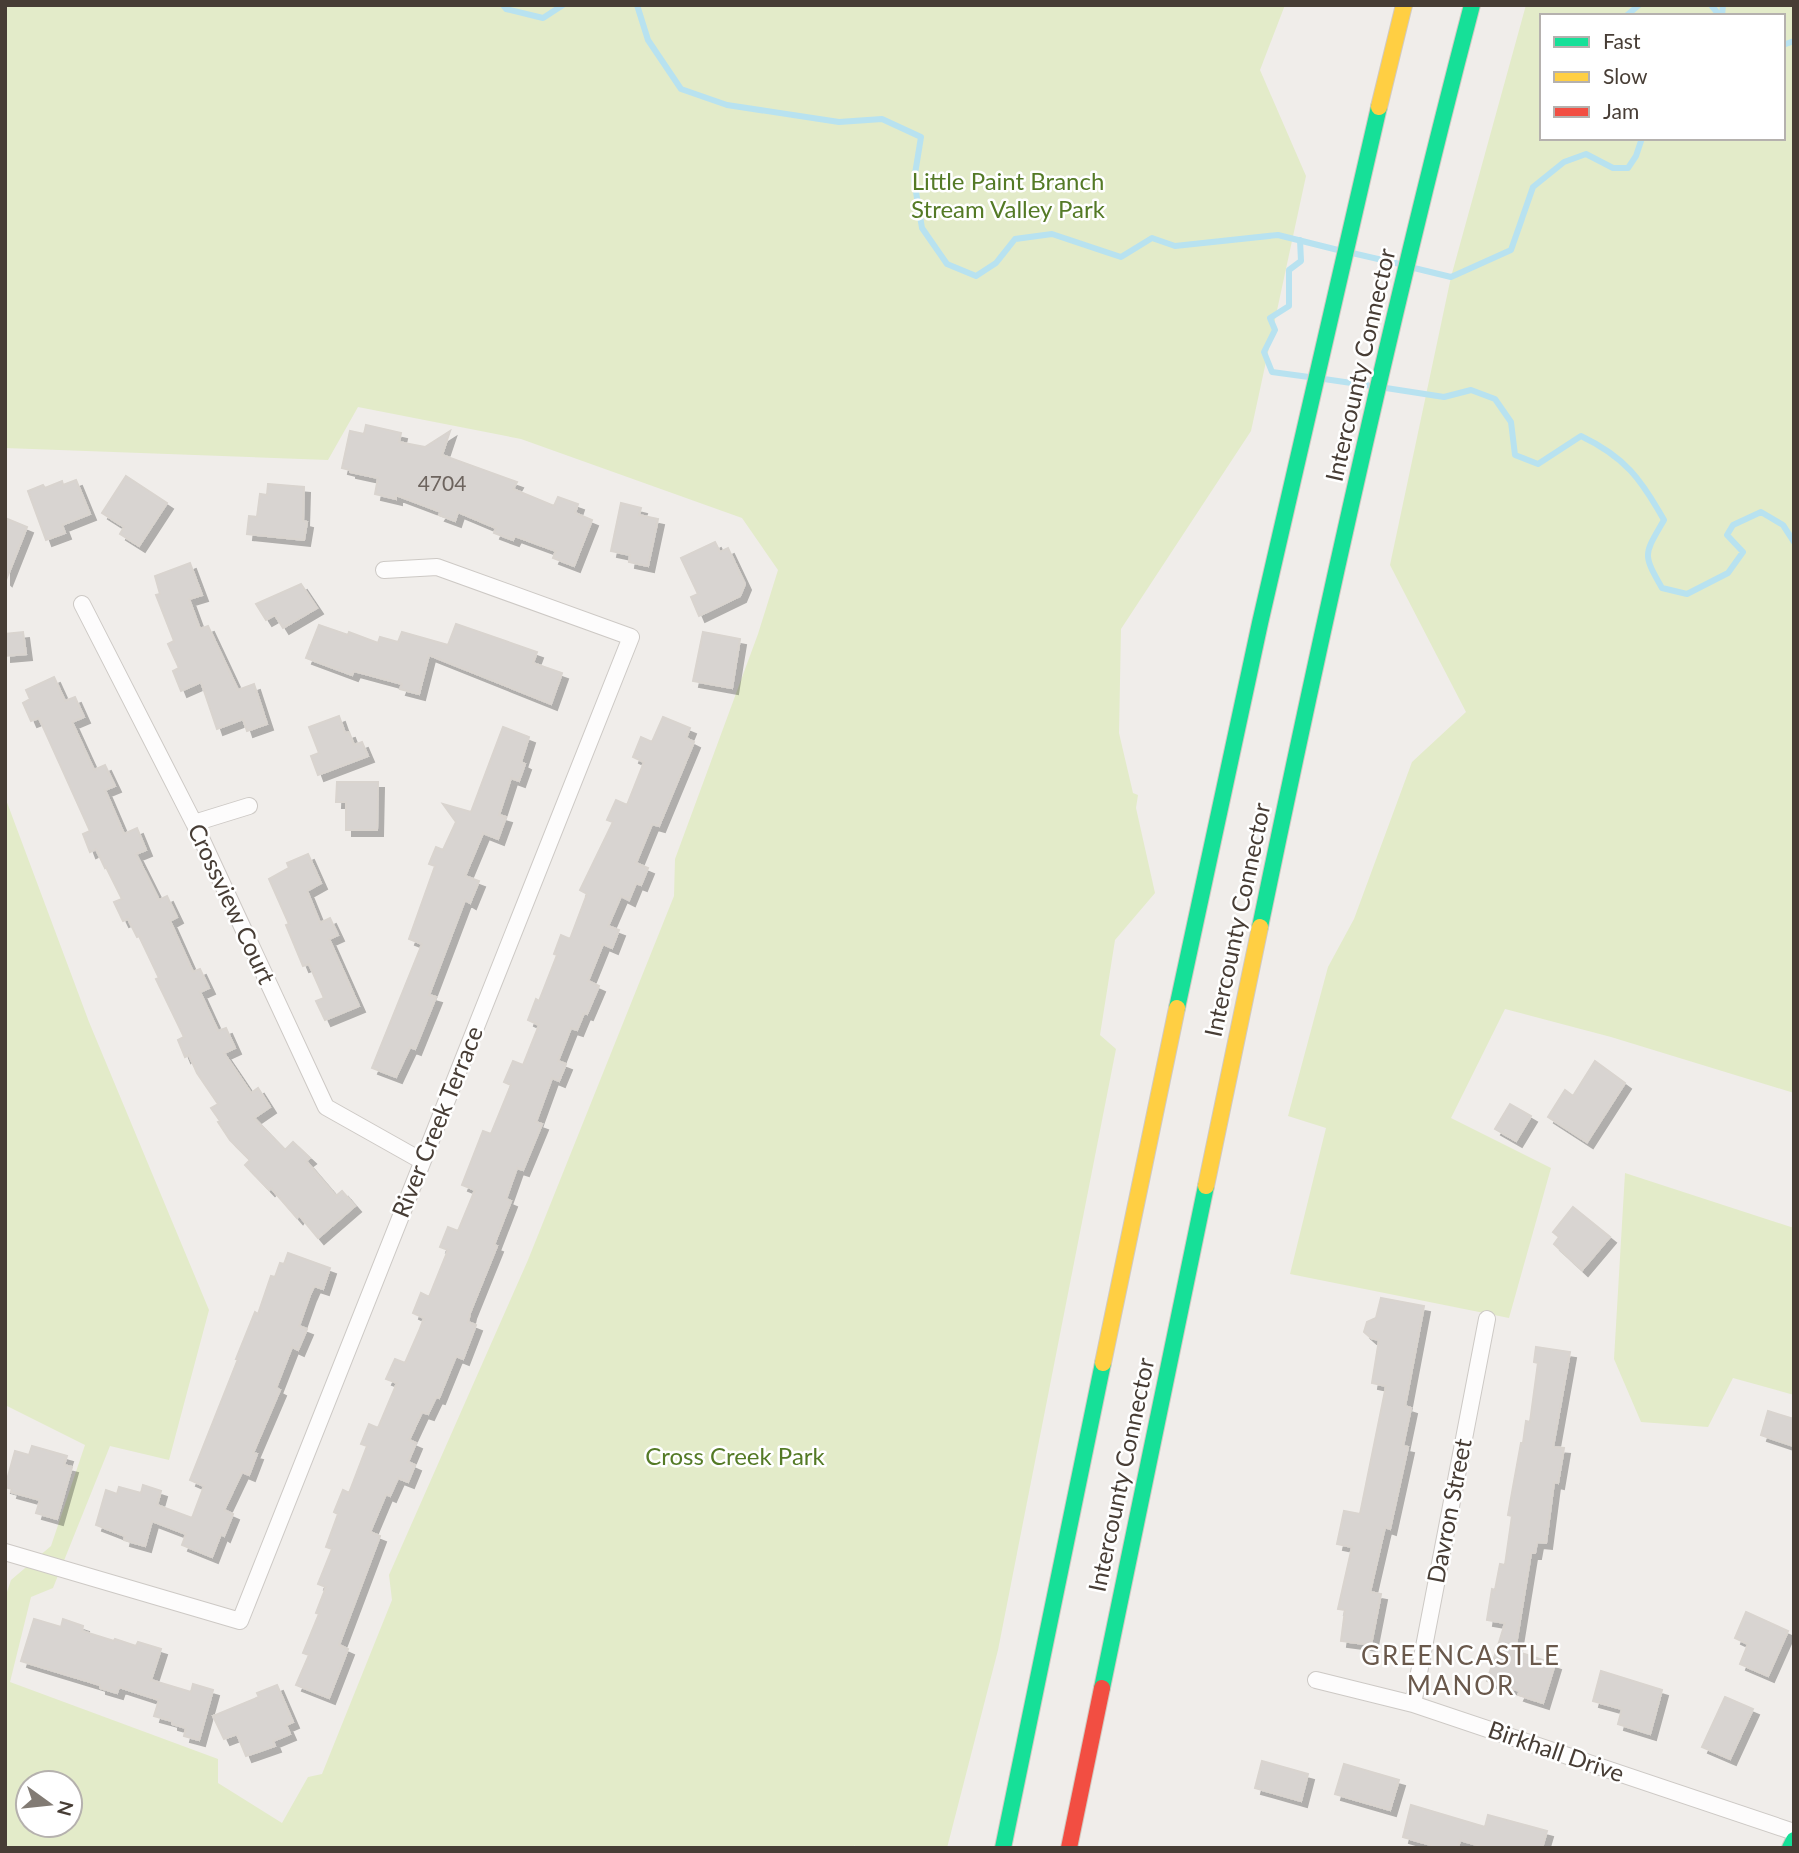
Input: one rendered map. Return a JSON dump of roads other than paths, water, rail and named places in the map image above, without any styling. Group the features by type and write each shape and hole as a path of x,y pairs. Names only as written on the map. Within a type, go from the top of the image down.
{"main road":[{"name":"Intercounty Connector","path":"1003,1848 1149,1135 1260,620 1404,5"},
{"name":"Intercounty Connector","path":"1069,1848 1318,648 1440,127 1472,5"},
{"path":"1790,1848 1794,1840"}],"street":[{"name":"River Creek Terrace","path":"5,1552 240,1621 631,637 437,567 384,570"},
{"name":"Crossview Court","path":"82,604 194,823 326,1107 422,1161"},
{"path":"194,823 249,806"},
{"name":"Davron Street","path":"1413,1704 1487,1319"},
{"name":"Birkhall Drive","path":"1315,1680 1413,1704 1794,1832"}],"waterway":[{"path":"503,5 506,9 543,18 563,5"},
{"path":"637,5 648,40 681,89 727,105 839,122 882,119 921,137 914,180 922,228 947,264 976,276 996,263 1015,239 1052,234 1121,257 1152,238 1175,246 1278,235 1338,250"},
{"path":"1628,14 1639,5"},
{"path":"1711,5 1718,14"},
{"path":"1722,14 1723,5"},
{"path":"1785,44 1794,41"},
{"path":"1414,268 1451,277 1511,250 1533,187 1564,162 1586,154 1613,168 1628,168 1641,140"},
{"path":"1300,240 1301,261 1289,270 1289,306 1270,318 1275,330 1264,352 1272,372 1309,377"},
{"path":"1352,253 1400,264"},
{"path":"1324,379 1372,386"},
{"path":"1386,388 1444,397 1471,390 1495,399 1511,422 1515,455 1538,464 1581,436 1609,452 1639,481 1664,520 1652,540 1648,554 1651,568 1662,588 1687,594 1728,573 1743,552 1727,535 1733,525 1761,512 1783,525 1794,542"}],"district":[{"name":"GREENCASTLE MANOR","path":"1461,1671"}],"park label":[{"name":"Little Paint Branch Stream Valley Park","path":"1008,196"},
{"name":"Cross Creek Park","path":"735,1457"}]}
